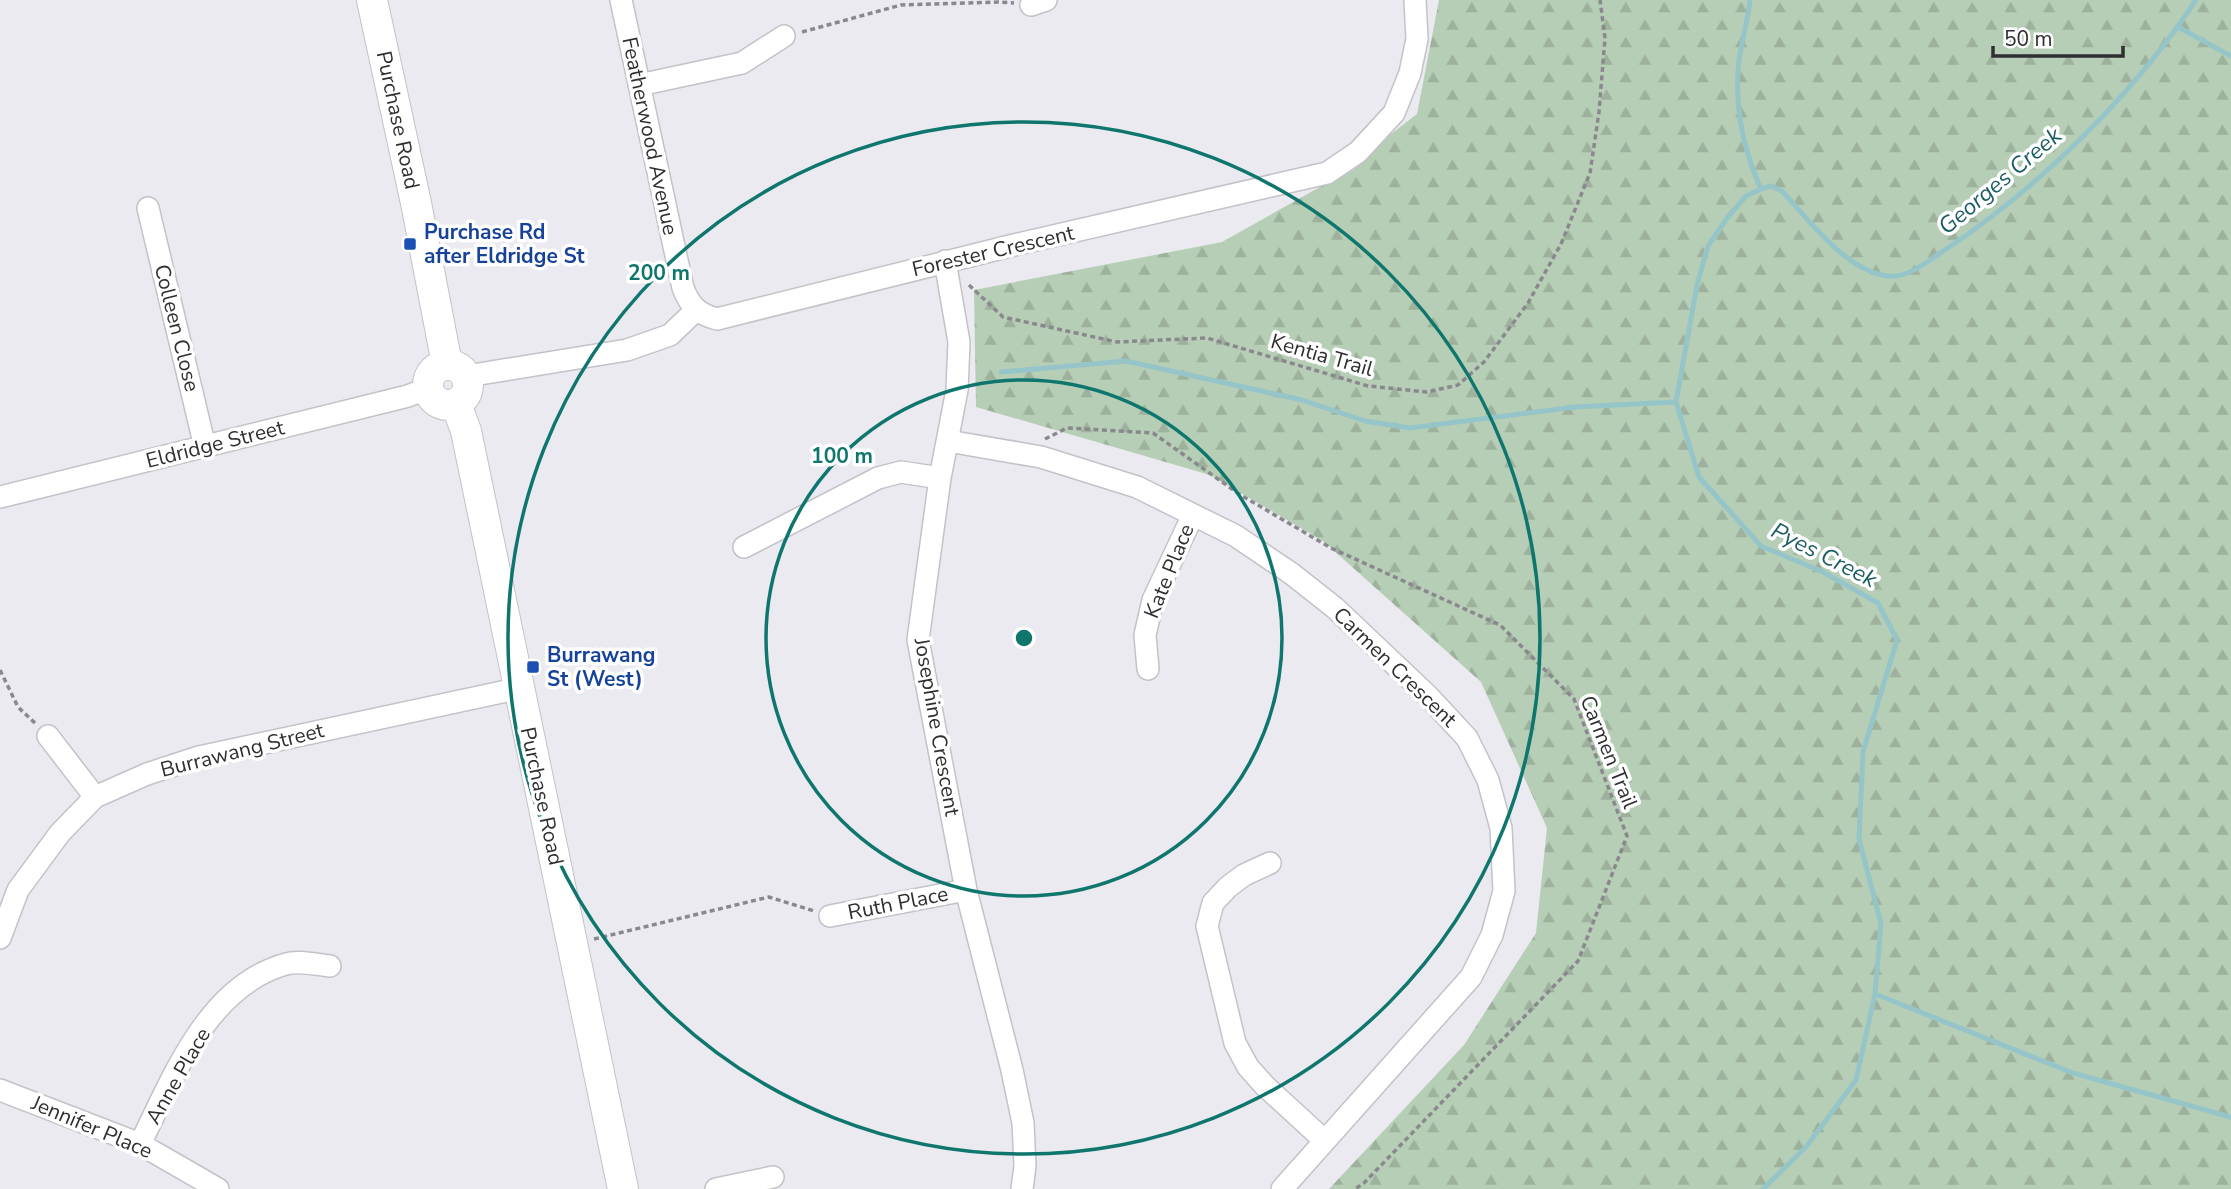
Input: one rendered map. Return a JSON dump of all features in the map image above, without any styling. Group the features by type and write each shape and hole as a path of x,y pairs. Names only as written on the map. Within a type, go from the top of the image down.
{"main road":[{"name":"Purchase Road","path":"373,0 457,381 622,1189"},
{"path":"428,388 430,375 440,366 457,381"}],"street":[{"name":"Featherwood Avenue","path":"621,0 683,288 695,311"},
{"name":"Forester Crescent","path":"695,311 717,319 945,261 1327,173 1358,152 1394,113 1410,73 1417,39 1415,0"},
{"path":"639,85 742,63 785,36"},
{"name":"Colleen Close","path":"148,208 205,447"},
{"name":"Josephine Crescent","path":"945,261 959,342 957,390 940,478 918,640 966,890 1020,1110 1025,1166 1022,1189"},
{"path":"457,381 628,350 670,335 695,311"},
{"name":"Eldridge Street","path":"0,497 408,396 428,388"},
{"name":"Carmen Crescent","path":"948,441 1041,457 1138,487 1237,536 1335,608 1429,695 1467,738 1488,780 1501,828 1504,891 1492,935 1471,977 1282,1189"},
{"path":"744,547 878,478 901,472 940,478"},
{"name":"Kate Place","path":"1148,669 1145,635 1153,600 1193,514"},
{"name":"Burrawang Street","path":"0,938 18,890 60,833 95,797 147,774 200,757 520,688"},
{"path":"48,736 95,797"},
{"path":"1270,863 1244,875 1228,887 1213,903 1207,926 1235,1043 1248,1067 1325,1141"},
{"name":"Ruth Place","path":"830,916 966,890"},
{"name":"Anne Place","path":"140,1144 189,1047 219,1008 255,977 289,963 330,966"},
{"name":"Jennifer Place","path":"0,1090 140,1144 218,1189"},
{"path":"716,1189 773,1177"}],"path":[{"name":"Kentia Trail","path":"945,261 1003,317 1117,342 1207,338 1368,386 1427,392 1458,384 1484,362 1528,303 1561,244 1590,173 1599,112 1605,38 1601,0"},
{"path":"785,36 901,5 1038,2"},
{"name":"Carmen Trail","path":"1019,453 1067,428 1153,433 1239,494 1331,548 1500,625 1574,699 1627,836 1578,961 1364,1183 1355,1189"},
{"path":"0,670 18,707 48,736"},
{"path":"573,944 769,897 830,916"}],"green space":[{"path":"1439,0 2231,0 2231,1189 1329,1189 1464,1045 1536,933 1547,828 1481,682 1323,541 1210,475 976,407 974,290 1222,242 1327,183 1417,114"}],"waterway":[{"name":"Pyes Creek","path":"1750,0 1739,60 1738,93 1741,126 1761,189 1746,196 1708,246 1697,285 1676,402 1699,477 1761,546 1823,572 1878,603 1897,640 1863,752 1859,839 1881,924 1875,994 1856,1080 1806,1147 1763,1189"},
{"name":"Georges Creek","path":"1761,189 1771,186 1782,191 1830,243 1858,265 1888,276 1911,272 1981,225 2050,168 2143,71 2196,0"},
{"path":"2178,27 2231,56"},
{"path":"1001,372 1126,361 1302,400 1365,421 1410,428 1575,407 1676,402"},
{"path":"1875,994 2073,1073 2231,1117"}],"place":[{"name":"Purchase Rd after Eldridge St","path":"410,244"},
{"name":"Burrawang St (West)","path":"533,667"}]}
